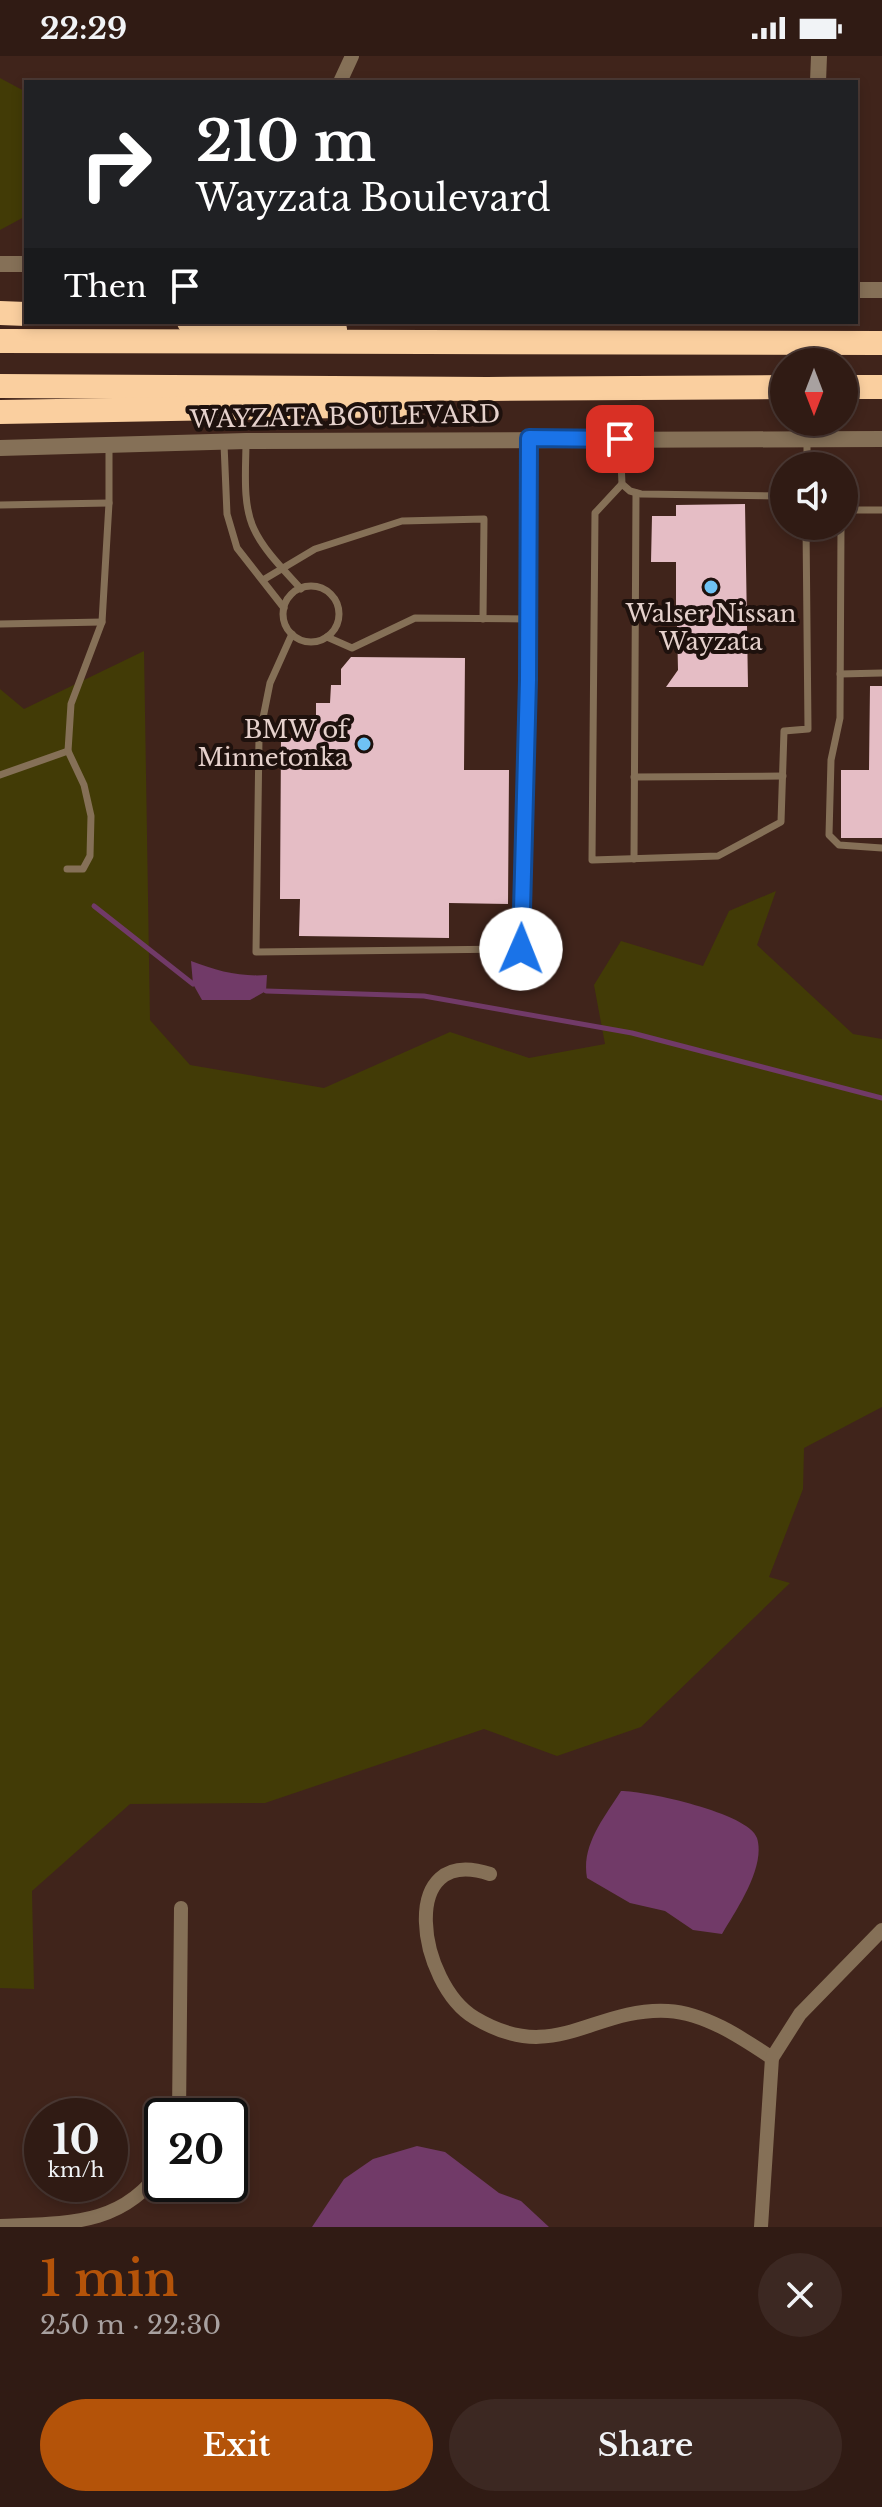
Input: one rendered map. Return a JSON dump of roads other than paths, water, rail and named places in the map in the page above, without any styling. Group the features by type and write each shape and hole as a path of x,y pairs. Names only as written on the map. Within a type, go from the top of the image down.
{"highway":[{"path":"0,313 24,314"},
{"path":"286,324 461,343"},
{"path":"0,341 882,343"},
{"path":"0,386 770,387"},
{"path":"858,387 882,387"},
{"path":"0,412 400,405 487,389"}],"street":[{"path":"341,80 352,56"},
{"path":"818,80 819,56"},
{"path":"0,264 24,264"},
{"path":"858,290 882,290"},
{"name":"WAYZATA BOULEVARD","path":"0,448 529,438 882,439"},
{"path":"490,1874 477,1869 463,1869 448,1874 428,1896 425,1922 428,1950 437,1975 471,2017 496,2030 522,2037 549,2038 645,2011 671,2011 720,2027 772,2058"},
{"path":"179,2098 181,1908"},
{"path":"761,2227 772,2058 800,2014 882,1930"},
{"path":"0,2226 89,2221 113,2212 144,2190"}],"lane":[{"path":"292,634 270,683 259,738 256,952 521,949 529,438"},
{"path":"620,439 622,484 595,513 592,860 718,856 781,822 784,731 808,729 806,540"},
{"path":"807,439 807,452"},
{"path":"246,441 247,503 253,528 301,589"},
{"path":"224,442 227,514 237,548 284,608"},
{"path":"67,869 83,869 90,856 91,816 84,785 68,751 71,704 102,622 109,445"},
{"path":"622,484 636,493 770,496"},
{"path":"634,859 636,493"},
{"path":"0,505 109,503"},
{"path":"858,510 882,510"},
{"path":"263,580 315,549 402,521 484,519 483,619"},
{"path":"841,540 840,718 831,760 829,835 839,845 882,848"},
{"path":"319,588 334,598 338,606 338,623 327,637 309,642 292,634 283,618 288,599 301,589 319,588"},
{"path":"327,637 352,648 415,618 528,619"},
{"path":"0,624 102,622"},
{"path":"840,674 882,673"},
{"path":"0,775 68,751"},
{"path":"634,777 783,776"}],"waterway":[{"path":"94,906 193,984"},
{"path":"266,991 424,996 632,1033 882,1098"}],"place":[{"name":"Walser Nissan Wayzata","path":"711,587"},
{"name":"BMW of Minnetonka","path":"364,744"}]}
